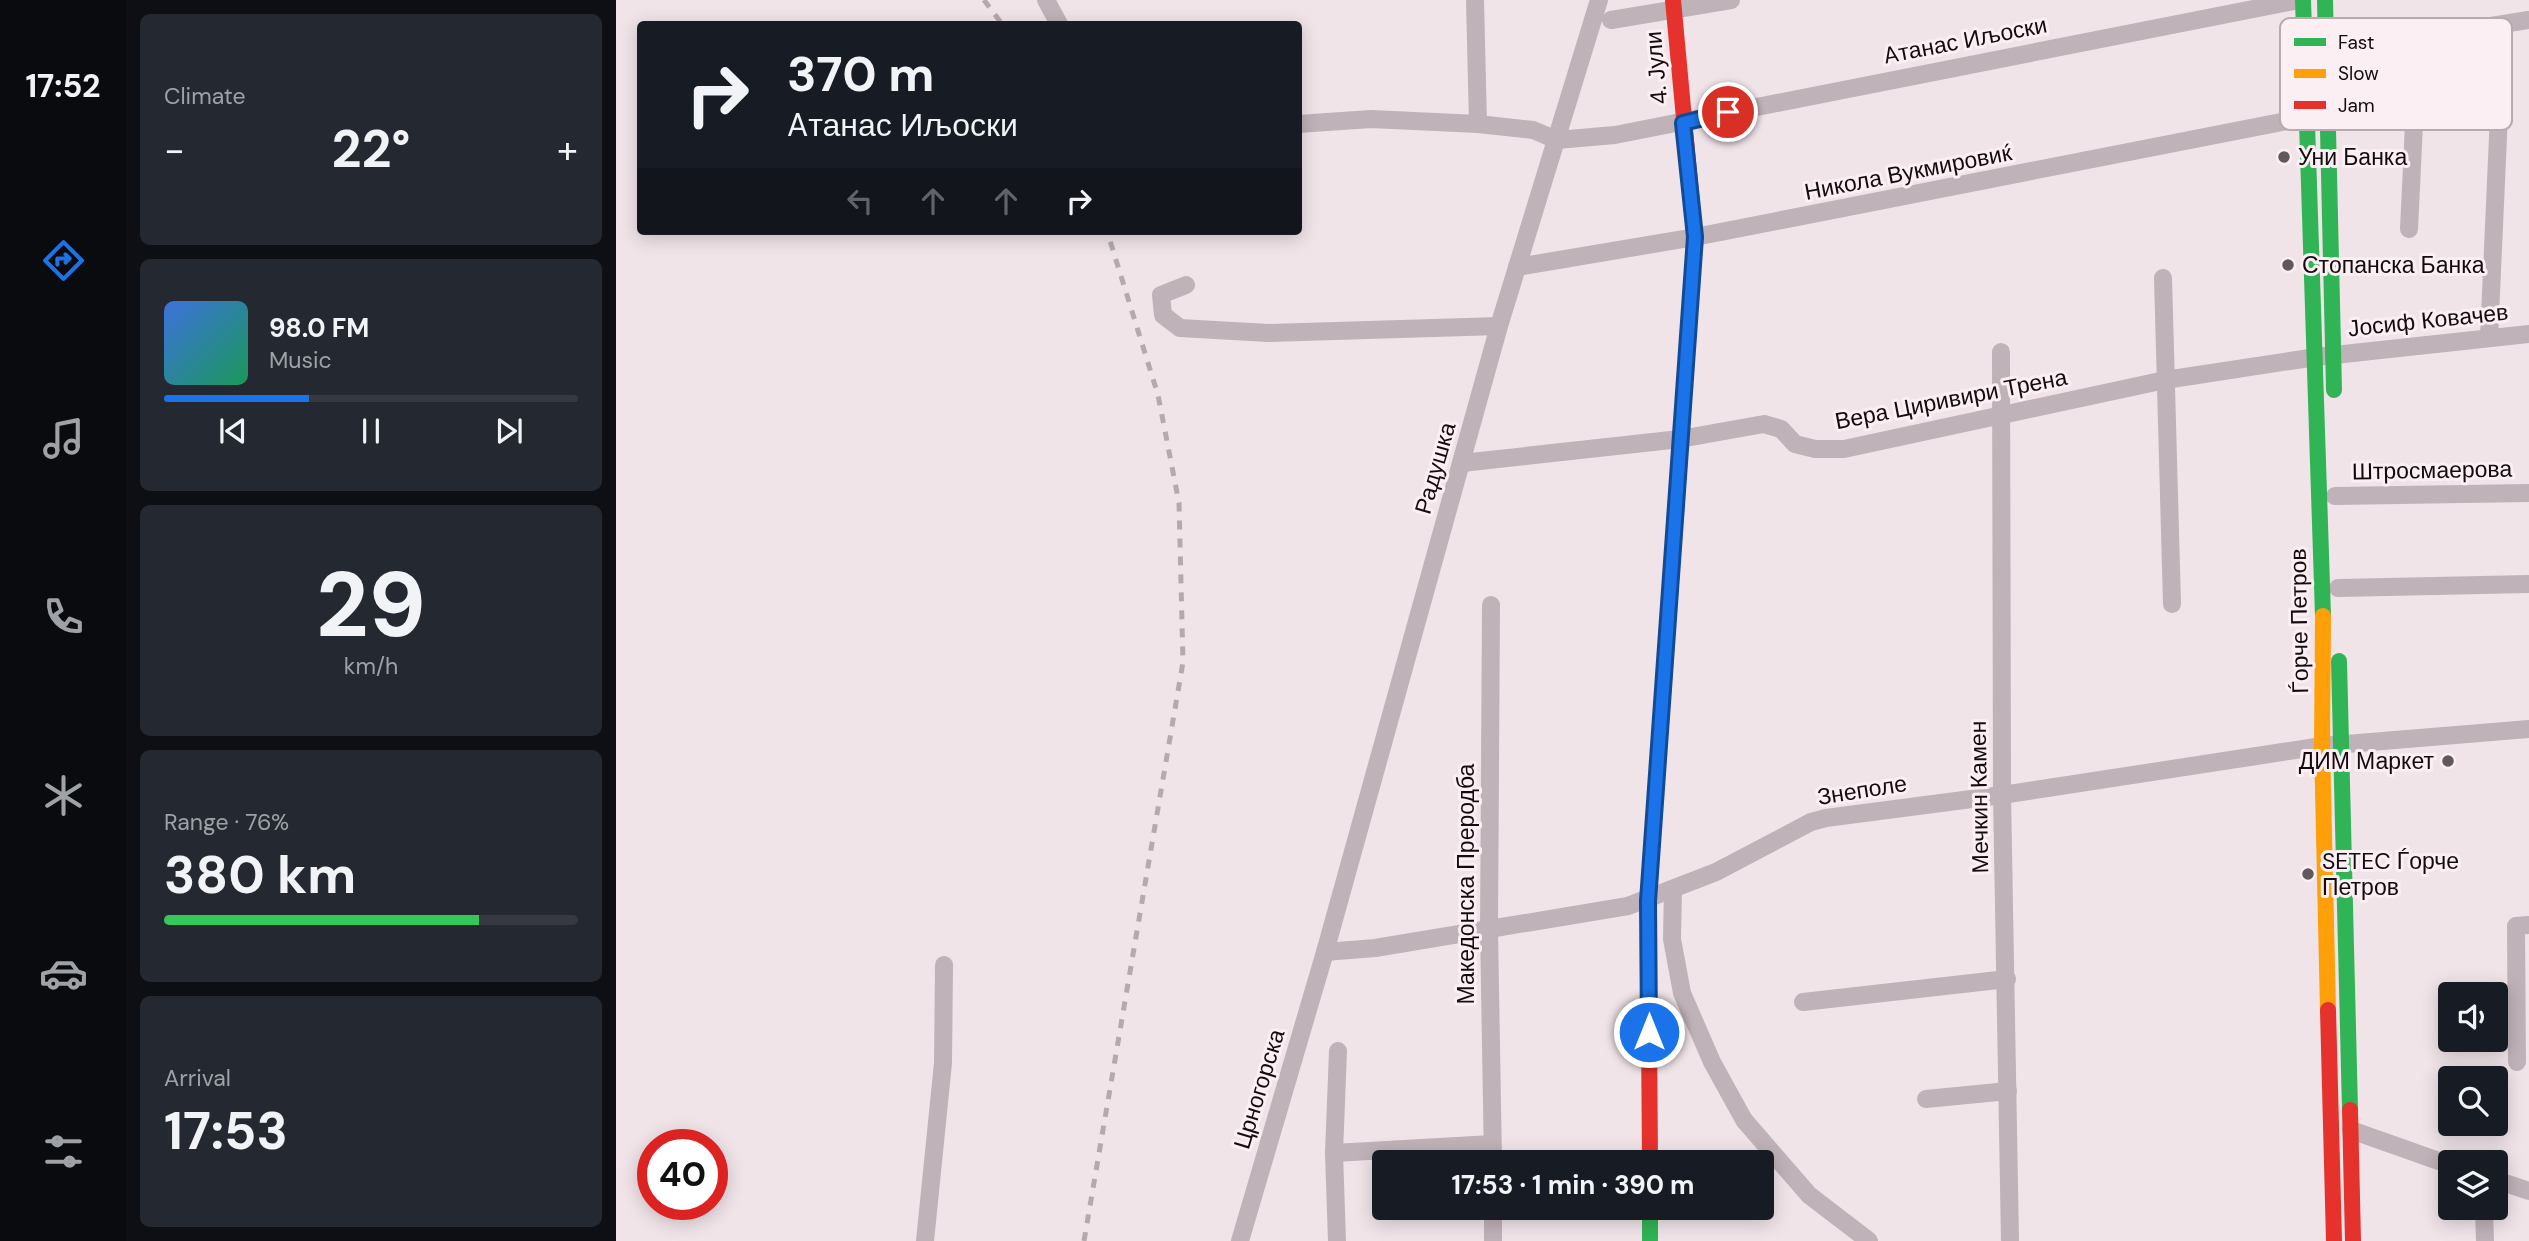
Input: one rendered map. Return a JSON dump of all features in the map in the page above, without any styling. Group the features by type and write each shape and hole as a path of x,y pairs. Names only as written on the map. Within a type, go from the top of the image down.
{"street":[{"path":"1046,0 1057,21"},
{"path":"1475,0 1478,124"},
{"name":"Радушка","path":"1325,952 1499,326 1599,0"},
{"path":"1611,20 1673,5 1731,0"},
{"name":"Ѓорче Петров","path":"2302,0 2303,18"},
{"name":"Aтанас Иљоски","path":"1683,123 1779,101 2302,0"},
{"name":"Ѓорче Петров","path":"2325,0 2325,18"},
{"name":"4. Јули","path":"1650,1150 1648,901 1695,237 1673,5"},
{"path":"1302,124 1371,119 1478,124 1533,130 1557,140 1615,135 1683,123"},
{"name":"Никола Вукмировиќ","path":"1517,267 1695,237 2280,122"},
{"name":"Ѓорче Петров","path":"2308,130 2325,356 2334,406"},
{"name":"Ѓорче Петров","path":"2326,130 2323,588 2351,1130 2353,1241"},
{"path":"2410,229 2414,130"},
{"path":"2489,338 2498,130"},
{"path":"2162,278 2172,604"},
{"path":"1186,285 1161,295 1163,315 1180,327 1268,333 1499,326"},
{"name":"Јосиф Ковачев","path":"2325,356 2529,334"},
{"name":"Мечкин Камен","path":"2001,352 2002,795 2010,1241"},
{"name":"Вера Циривири Трена","path":"1462,463 1681,439 1764,424 1781,429 1795,444 1815,449 1844,449 2165,380 2325,356"},
{"name":"Ѓорче Петров","path":"2334,1241 2331,745 2338,588 2335,457"},
{"name":"Штросмаерова","path":"2335,496 2529,493"},
{"path":"2338,588 2529,584"},
{"name":"Македонска Преродба","path":"1492,605 1489,930 1492,1150"},
{"name":"Знеполе","path":"1325,952 1375,948 1489,930 1648,901 1716,872 1818,820 2331,745 2529,729"},
{"path":"1673,889 1672,939 1682,993 1712,1062 1744,1120 1809,1195 1869,1241"},
{"path":"2517,1062 2516,926 2529,925"},
{"name":"Црногорска","path":"1240,1241 1325,952"},
{"path":"925,1241 943,1063 944,965"},
{"path":"1803,1002 2007,979"},
{"path":"1337,1241 1334,1153 1338,1051"},
{"path":"1926,1099 2008,1091"},
{"path":"2351,1130 2438,1161"},
{"path":"1334,1153 1372,1153"},
{"path":"2508,1184 2529,1191"},
{"path":"1493,1220 1493,1241"},
{"path":"1650,1220 1650,1241"},
{"path":"2484,1220 2485,1241"}],"railway":[{"path":"984,0 1000,21"},
{"path":"1084,1241 1183,662 1179,503 1158,395 1108,235"}],"traffic: fast":[{"path":"2303,0 2304,18"},
{"path":"2325,0 2325,18"},
{"path":"2307,130 2323,616"},
{"path":"2328,130 2334,390"},
{"path":"1664,681 1693,267"},
{"path":"2339,661 2350,1110"},
{"path":"1650,1220 1650,1241"}],"traffic: slow":[{"path":"2323,616 2322,746 2328,1010"}],"traffic: jam":[{"path":"1673,0 1695,237 1693,267"},
{"path":"1650,1150 1648,900 1664,681"},
{"path":"2328,1010 2334,1241"},
{"path":"2350,1110 2353,1241"}],"place":[{"name":"Уни Банка","path":"2284,157"},
{"name":"Стопанска Банка","path":"2288,265"},
{"name":"ДИМ Маркет","path":"2448,761"},
{"name":"SETEC Ѓорче Петров","path":"2308,874"}],"route":[{"path":"1649,1032 1648,901 1676,471 1681,439 1695,237 1683,123 1728,112"}]}
